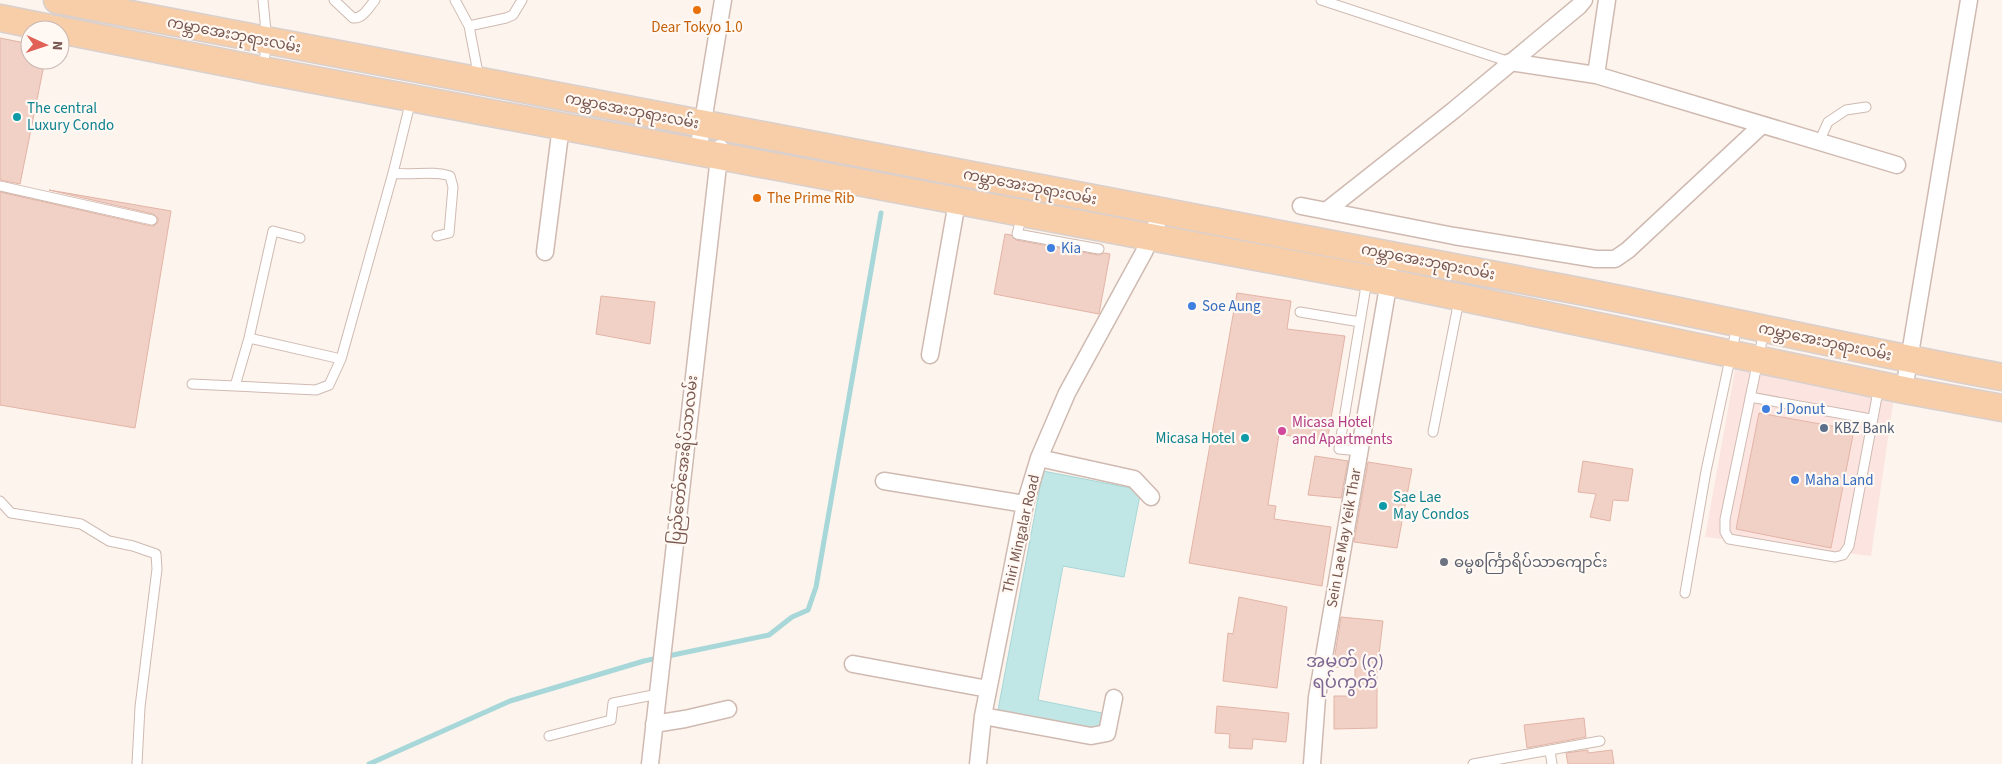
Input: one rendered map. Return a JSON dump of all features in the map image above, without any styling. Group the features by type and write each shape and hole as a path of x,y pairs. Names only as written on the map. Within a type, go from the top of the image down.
{"main road":[{"name":"ကမ္ဘာအေးဘုရားလမ်း","path":"58,0 100,18 262,70 1378,280 1731,352 1904,390 2002,408"},
{"name":"ကမ္ဘာအေးဘုရားလမ်း","path":"0,18 20,22"},
{"name":"ကမ္ဘာအေးဘုရားလမ်း","path":"70,27 100,18 267,42 1587,292 1909,360 2002,377"},
{"path":"476,109 480,83"}],"street":[{"name":"ပြည်တော်အေးရိပ်သာလမ်း","path":"650,764 713,126 723,0"},
{"path":"1326,211 1454,110 1584,0"},
{"path":"1596,75 1607,0"},
{"path":"1904,390 1969,0"},
{"path":"1510,62 1596,75 1897,165"},
{"path":"1301,206 1454,236 1587,258 1615,259 1628,250 1762,125"},
{"path":"545,252 561,126"},
{"path":"930,355 957,202"},
{"name":"Thiri Mingalar Road","path":"978,764 988,689 1025,504 1039,458 1067,393 1151,238 1162,212"},
{"name":"Sein Lae May Yeik Thar","path":"1312,764 1317,697 1359,451 1378,280 1393,255"},
{"path":"1039,458 1134,479 1151,497"},
{"path":"884,481 1025,504"},
{"path":"853,664 988,689"},
{"path":"983,716 1091,736 1107,733 1114,698"},
{"path":"654,724 728,709"}],"lane":[{"path":"262,70 267,42 263,0"},
{"path":"334,0 353,18 361,16 375,0"},
{"path":"455,0 470,26 480,83"},
{"path":"470,26 506,18 513,14 522,0"},
{"path":"1321,0 1510,62"},
{"path":"192,384 316,390 330,384 341,359 393,173 412,97"},
{"path":"1820,142 1828,122 1846,110 1866,107"},
{"path":"393,173 406,175 442,173 450,176 453,187 448,233 437,236"},
{"path":"0,186 152,220"},
{"path":"1023,214 1017,234 1099,249"},
{"path":"236,386 249,338 272,231 300,238"},
{"path":"1359,451 1339,449 1360,322 1378,280"},
{"path":"1433,432 1459,297"},
{"path":"1300,312 1360,322"},
{"path":"1685,593 1706,471 1737,324"},
{"path":"1765,329 1725,519 1724,532 1729,539 1835,557 1843,555 1849,546 1879,384"},
{"path":"249,338 341,359"},
{"path":"1750,398 1871,419"},
{"path":"0,501 11,513 80,524 109,541 133,546 156,554 156,569 140,708 137,764"},
{"path":"549,736 611,720 613,703 658,694"},
{"path":"1473,764 1600,741"},
{"path":"1550,751 1552,764"}],"shaded area":[{"path":"1735,370 1894,397 1871,556 1705,537"}],"water":[{"path":"1043,471 1141,490 1124,577 1063,566 1038,700 1102,713 1099,729 998,710"}],"building":[{"name":"The central Luxury Condo","path":"0,38 20,42 20,70 43,70 20,184 0,180"},
{"path":"49,190 171,211 135,428 0,405 0,192 151,226 158,222 158,218 153,214"},
{"path":"1005,234 1011,235 1016,240 1098,255 1110,254 1099,314 994,294"},
{"name":"Micasa Hotel","path":"1237,293 1291,301 1287,329 1345,336 1327,442 1279,434 1268,505 1276,506 1274,519 1331,527 1322,586 1189,563"},
{"path":"601,296 655,302 650,344 596,334"},
{"name":"Maha Land","path":"1759,413 1854,430 1831,548 1736,529"},
{"path":"1315,456 1348,461 1341,498 1308,495"},
{"path":"1583,461 1633,469 1628,501 1613,500 1610,521 1590,517 1596,494 1578,492"},
{"name":"Sae Lae May Condos","path":"1368,462 1412,469 1397,548 1354,542"},
{"path":"1239,597 1287,607 1277,688 1223,681 1228,633 1233,634"},
{"path":"1341,617 1383,621 1377,671 1377,728 1334,729 1334,696 1355,696 1355,668 1333,667"},
{"path":"1217,706 1289,713 1286,742 1253,739 1252,749 1229,748 1230,734 1215,733"},
{"path":"1584,718 1586,737 1527,748 1524,725"},
{"path":"1588,750 1588,753 1612,750 1614,764 1568,764 1566,753"}],"waterway":[{"path":"369,764 510,701 644,661 769,635 792,617 808,610 816,587 881,213"}],"place":[{"name":"Dear Tokyo 1.0","path":"697,10"},
{"name":"The central Luxury Condo","path":"17,117"},
{"name":"The Prime Rib","path":"757,198"},
{"name":"Kia","path":"1051,248"},
{"name":"Soe Aung","path":"1192,306"},
{"name":"J Donut","path":"1766,409"},
{"name":"KBZ Bank","path":"1824,428"},
{"name":"Micasa Hotel and Apartments","path":"1282,431"},
{"name":"Micasa Hotel","path":"1245,438"},
{"name":"Maha Land","path":"1795,480"},
{"name":"Sae Lae May Condos","path":"1383,506"},
{"name":"ဓမ္မစင်္ကြာရိပ်သာကျောင်း","path":"1444,562"}],"district":[{"name":"အမှတ် (၇) ရပ်ကွက်","path":"1345,671"}]}
